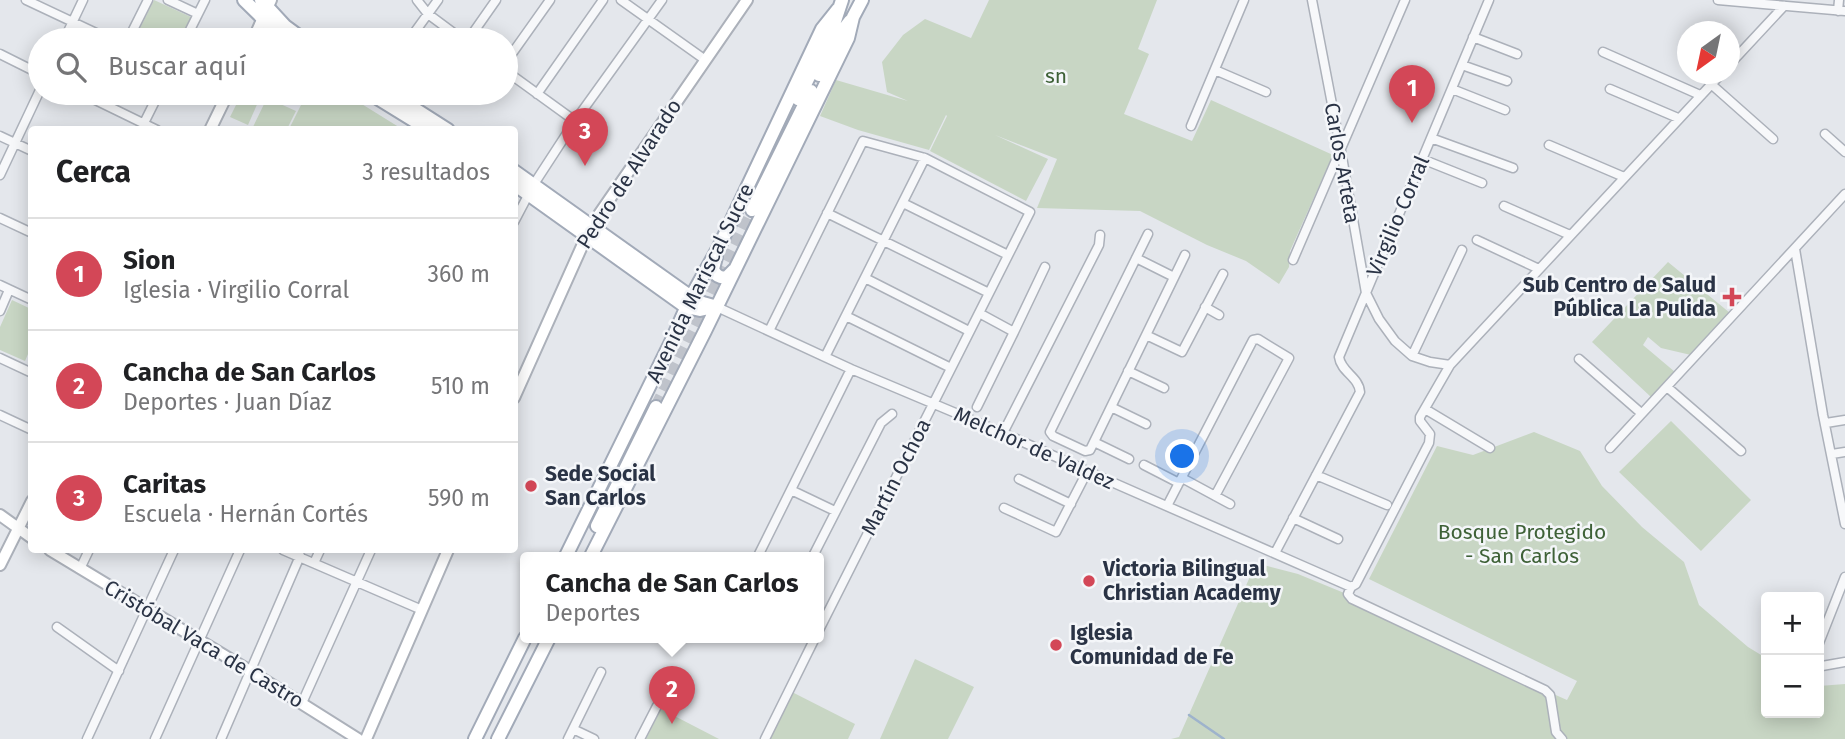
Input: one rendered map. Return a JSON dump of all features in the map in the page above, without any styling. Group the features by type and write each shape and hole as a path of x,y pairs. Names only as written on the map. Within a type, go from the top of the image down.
{"main road":[{"path":"244,0 266,7 288,28"},
{"name":"Pedro de Alvarado","path":"518,389 588,231 747,0"},
{"name":"Avenida Mariscal Sucre","path":"840,5 832,30 749,208 840,34 862,0"},
{"name":"Avenida Mariscal Sucre","path":"568,552 688,302 719,247 822,29 840,5"},
{"path":"258,28 266,7"},
{"path":"266,7 278,28"},
{"name":"Avenida Mariscal Sucre","path":"593,552 718,307 848,38 853,17"},
{"path":"213,126 222,105"},
{"path":"389,105 423,126"},
{"path":"409,105 442,126"},
{"path":"518,176 588,231 688,302 718,307"},
{"path":"518,185 531,188"},
{"path":"719,247 714,272 724,278 735,270"},
{"path":"672,340 682,333 693,337 695,346 690,360"},
{"name":"Avenida Mariscal Sucre","path":"576,552 653,405 585,552"},
{"path":"0,565 28,509"},
{"path":"0,515 28,535"},
{"name":"Cristóbal Vaca de Castro","path":"55,553 358,739"},
{"path":"366,739 447,553"},
{"path":"475,739 523,643"},
{"path":"498,739 546,643"}],"street":[{"path":"26,0 85,28"},
{"path":"69,28 83,0"},
{"path":"134,28 148,0"},
{"path":"168,0 198,14"},
{"path":"191,28 205,0"},
{"path":"417,0 428,14 448,28"},
{"path":"418,28 438,0"},
{"path":"474,28 496,0"},
{"path":"518,45 550,0"},
{"path":"537,94 603,0"},
{"path":"621,0 704,59"},
{"path":"518,214 531,188 575,121 662,0"},
{"path":"1191,126 1244,0"},
{"name":"Carlos Arteta","path":"1312,0 1366,293 1379,319 1395,341 1412,356"},
{"path":"1293,260 1405,0"},
{"name":"Virgilio Corral","path":"1316,475 1360,392 1359,384 1340,365 1339,357 1489,0"},
{"path":"1718,0 1758,1 1842,11 1839,0"},
{"path":"1740,53 1784,6"},
{"path":"1473,37 1517,54"},
{"path":"1603,52 1700,95"},
{"path":"0,54 28,68"},
{"path":"1462,65 1507,81"},
{"path":"1214,70 1266,92"},
{"path":"518,80 575,121"},
{"path":"1558,738 1552,700 1545,690 1352,599 1348,594 1356,584 1429,443 1430,434 1420,421 1450,365 1678,118 1711,84 1773,139"},
{"path":"1452,89 1505,110"},
{"path":"1610,89 1678,118"},
{"path":"0,175 33,105"},
{"path":"106,105 150,126"},
{"path":"144,123 153,105"},
{"path":"1825,134 1845,152"},
{"path":"0,136 28,149"},
{"path":"1431,138 1513,168"},
{"path":"769,331 863,141 925,158 825,357"},
{"path":"1549,145 1624,177"},
{"name":"Martín Ochoa","path":"824,618 1030,212 925,158"},
{"path":"1422,159 1482,183"},
{"path":"1610,448 1845,194"},
{"path":"903,202 1008,255"},
{"path":"1504,206 1570,235"},
{"path":"827,213 989,293"},
{"path":"0,218 28,231"},
{"path":"1148,234 1050,432 1053,436 1088,451 1185,255"},
{"path":"1003,433 1098,245 1100,235"},
{"path":"1477,240 1539,269"},
{"path":"1795,248 1826,424 1841,487 1845,524"},
{"path":"1450,365 1412,356 1462,250"},
{"path":"1136,258 1174,277"},
{"path":"977,407 1045,267"},
{"path":"1146,335 1182,352 1223,274"},
{"path":"864,278 969,331"},
{"path":"0,285 28,298"},
{"path":"0,311 9,290"},
{"name":"Melchor de Valdez","path":"718,307 851,369 1352,587"},
{"path":"1205,307 1219,315"},
{"path":"979,313 1014,332"},
{"path":"846,316 951,368"},
{"path":"1167,506 1253,340 1258,339 1289,358 1215,496"},
{"path":"0,358 28,369"},
{"path":"1579,359 1641,413"},
{"path":"760,552 851,369"},
{"path":"1128,371 1164,388"},
{"path":"1667,387 1741,451"},
{"path":"1111,407 1146,424"},
{"path":"1425,409 1490,448"},
{"path":"815,552 881,422 892,414"},
{"path":"0,415 28,428"},
{"path":"1826,424 1845,420"},
{"path":"1094,442 1129,459"},
{"path":"1061,460 1069,443"},
{"path":"1832,454 1845,452"},
{"path":"1144,465 1230,504"},
{"path":"1004,508 1056,532 1087,472"},
{"path":"1275,554 1316,475 1387,505"},
{"path":"1019,479 1071,504"},
{"path":"791,490 835,511"},
{"path":"1293,518 1338,539"},
{"path":"80,569 88,553"},
{"path":"88,739 173,553"},
{"path":"155,739 239,553"},
{"path":"292,553 422,610"},
{"path":"314,563 319,553"},
{"path":"302,703 370,553"},
{"path":"221,739 300,556"},
{"path":"1824,630 1845,577"},
{"path":"58,627 119,671"},
{"path":"765,739 813,643"},
{"path":"1824,666 1845,662"},
{"path":"568,739 601,672"},
{"path":"640,739 657,706"},
{"path":"573,729 594,739"}],"green space":[{"path":"154,0 191,17 185,28 140,28"},
{"name":"sn","path":"989,0 1157,0 1138,49 1149,54 1124,114 1192,141 1211,100 1333,155 1290,251 1289,267 1279,284 1246,261 1207,245 1140,211 1037,208 1057,159 995,135 1048,159 1026,201 930,151 946,115 929,150 820,116 836,80 908,101 887,92 882,62 903,35 925,19 971,38"},
{"path":"236,105 257,105 248,125 230,117"},
{"path":"264,105 283,105 296,111 288,126 253,126"},
{"path":"301,105 363,105 397,126 290,126"},
{"path":"1668,262 1730,313 1691,355 1661,348 1648,337 1643,345 1675,372 1651,397 1592,342"},
{"path":"12,300 28,308 28,354 25,361 0,350 0,327"},
{"path":"1671,421 1751,500 1701,551 1619,472"},
{"name":"Bosque Protegido - San Carlos","path":"1534,432 1580,451 1602,486 1642,527 1684,562 1699,605 1761,655 1761,718 1824,718 1824,686 1845,684 1845,739 1171,739 1179,737 1256,563 1298,574 1371,604 1468,656 1567,700 1577,681 1369,579 1437,446 1473,455"},
{"path":"915,659 974,687 948,739 880,739"},
{"path":"790,691 855,724 848,739 767,739"},
{"path":"661,709 719,739 646,739"}],"waterway":[{"path":"1189,715 1224,739"}],"tunnel":[{"path":"656,407 752,210"}],"place":[{"name":"Sion","path":"1412,123"},
{"name":"Caritas","path":"585,166"},
{"name":"Sub Centro de Salud Pública La Pulida","path":"1732,297"},
{"name":"Sede Social San Carlos","path":"531,486"},
{"name":"Victoria Bilingual Christian Academy","path":"1089,581"},
{"name":"Iglesia Comunidad de Fe","path":"1056,645"},
{"name":"Cancha de San Carlos","path":"672,724"}]}
